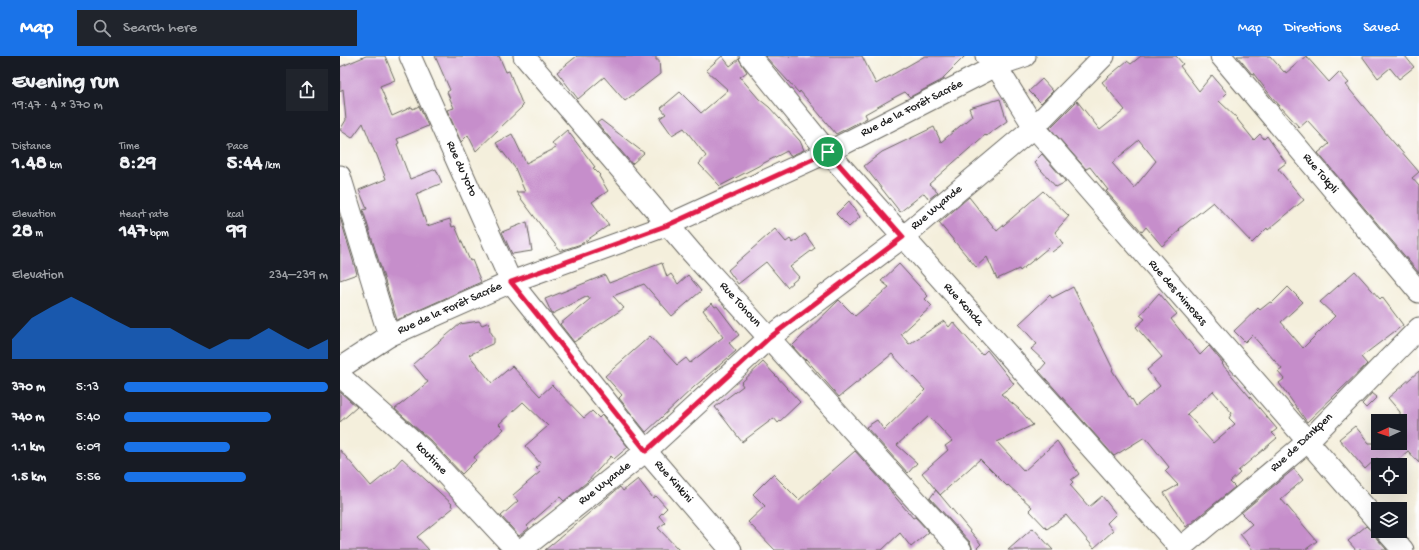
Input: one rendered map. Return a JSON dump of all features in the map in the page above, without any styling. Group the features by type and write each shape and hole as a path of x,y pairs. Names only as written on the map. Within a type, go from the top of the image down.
{"street":[{"name":"Rue du Yoto","path":"410,56 511,282"},
{"name":"Rue Tohoun","path":"524,56 668,225 961,550"},
{"name":"Rue Konda","path":"750,56 828,152 1180,549"},
{"name":"Rue de la Forêt Sacrée","path":"340,368 389,336 511,282 668,225 828,152 991,61 1025,56"},
{"name":"Rue Wyande","path":"521,550 646,451 769,338 903,237 1034,128 1104,56"},
{"name":"Rue Tokpli","path":"1221,56 1419,292"},
{"name":"Rue des Mimosas","path":"991,61 1034,128 1371,514"},
{"path":"340,176 389,336"},
{"name":"Rue Kinkini","path":"511,282 646,451 731,550"},
{"name":"Rue de Dankpen","path":"1180,549 1307,442 1419,328"},
{"name":"koutime","path":"340,376 421,448 516,550"},
{"path":"1392,538 1403,550"}],"building":[{"path":"366,56 385,56 395,80 380,86 392,116 412,107 413,109 419,106 428,126 397,139 399,143 397,144 410,179 436,169 442,183 416,194 427,226 450,219 452,227 455,226 481,282 397,320 363,210 367,209 359,190 386,179 363,123 352,138 340,130 346,120 343,89 340,91 340,67"},
{"path":"435,56 499,56 506,72 509,71 523,106 476,151 468,135 461,142 447,110 454,108 447,92 450,90"},
{"path":"577,56 656,56 656,60 659,60 660,74 625,101 604,77 578,99 557,72"},
{"path":"722,56 730,66 739,59 747,72 740,77 800,141 804,150 790,156 787,151 720,186 699,164 706,156 684,128 672,135 660,118 666,114 661,108 680,92 701,113 728,90 706,70"},
{"path":"765,56 862,56 876,84 925,56 965,56 943,78 944,79 910,97 905,92 897,96 865,114 867,118 836,134 800,91 799,93"},
{"path":"1141,56 1176,56 1183,64 1180,66 1199,91 1212,75 1227,93 1219,101 1238,119 1254,140 1260,134 1264,139 1267,136 1286,163 1278,169 1304,200 1268,230 1267,228 1252,243 1213,202 1179,229 1180,230 1162,246 1146,227 1142,232 1106,191 1108,190 1090,167 1086,169 1050,128 1077,101 1100,130 1125,110 1102,82 1127,61 1131,64","holes":["1139,140 1156,161 1134,188 1112,163"]},
{"path":"1237,56 1270,56 1286,73 1306,56 1329,82 1339,72 1349,83 1346,85 1419,172 1412,178 1419,186 1419,273 1318,153 1329,144 1307,120 1299,127"},
{"path":"1362,56 1405,56 1414,67 1399,79 1390,68 1378,78"},
{"path":"1042,79 1053,91 1041,103 1029,91"},
{"path":"1000,99 1007,121 986,136 985,135 929,184 938,192 929,199 924,193 900,212 864,166 882,152 934,127 941,142 972,116 969,108"},
{"path":"601,120 644,153 632,164 597,123"},
{"path":"567,130 595,167 593,168 600,175 599,176 608,191 592,202 609,225 581,244 560,251 516,192 525,192 515,168 496,143 512,134 526,163 556,148 552,143"},
{"path":"1042,154 1066,182 1056,187 1034,162"},
{"path":"1043,191 1069,216 1055,232 1063,244 1052,252 1048,248 1020,271 1019,269 997,279 987,257 976,267 939,223 969,197 997,231"},
{"path":"849,201 860,217 849,227 836,214"},
{"path":"340,217 357,274 340,280"},
{"path":"527,222 532,251 512,254 502,232"},
{"path":"775,229 786,242 790,239 793,243 805,234 815,248 790,267 799,277 787,287 766,262 738,284 728,270"},
{"path":"662,263 667,277 671,274 678,284 688,275 701,291 672,316 644,284 613,296 624,308 574,342 560,324 590,299 588,296 552,314 545,299 605,275 609,283"},
{"path":"899,264 928,296 925,299 932,306 901,334 909,344 944,321 949,327 953,322 982,355 987,350 1014,384 1001,394 1019,409 1033,425 997,442 1024,471 1057,441 1079,474 1071,480 1073,482 1070,485 1089,507 1102,496 1116,514 1107,523 1113,531 1094,548 1066,515 1047,529 1029,510 1032,507 1008,485 1007,486 980,459 940,495 922,473 948,450 945,446 952,441 929,416 897,445 917,463 908,473 866,427 877,420 884,430 925,390 892,354 839,397 806,359 805,360 792,346 839,300 855,316 889,287 881,281"},
{"path":"1355,271 1380,299 1382,297 1403,325 1361,357 1367,364 1307,422 1279,383 1284,379 1278,372 1282,369 1252,335 1245,342 1234,331 1258,308 1260,310 1270,302 1272,303 1288,287 1303,302 1281,322 1303,348 1335,316 1320,302"},
{"path":"1073,287 1113,369 1112,370 1136,406 1160,386 1147,370 1162,357 1136,327 1145,319 1140,315 1159,293 1177,314 1171,319 1200,355 1209,346 1223,363 1222,364 1277,429 1272,433 1277,438 1238,471 1240,473 1230,482 1235,487 1186,527 1164,493 1178,485 1165,471 1169,467 1145,437 1114,456 1039,371 1046,363 1031,349 1037,344 1019,324 1050,295 1052,298","holes":["1213,391 1232,413 1229,418 1235,424 1213,443 1187,414"]},
{"path":"712,303 715,307 717,306 739,335 729,343 736,351 694,387 646,432 619,398 622,395 605,376 650,336 677,365 686,358 690,363 723,337 703,310"},
{"path":"479,321 482,325 489,322 490,331 494,337 494,343 469,355 492,383 512,366 540,396 552,385 584,418 592,411 599,418 602,415 628,447 614,459 611,456 587,482 564,501 560,497 527,526 529,528 519,536 501,516 518,501 513,495 540,472 536,468 541,464 525,446 548,426 523,402 499,424 504,429 474,457 476,460 462,474 430,440 395,409 428,382 413,364 460,324"},
{"path":"763,362 800,402 778,423 774,418 742,442 715,407 743,386 741,383"},
{"path":"1419,371 1419,463 1408,451 1400,458 1371,458 1371,464 1365,469 1339,439 1355,426 1369,443 1371,443 1371,450 1407,450 1407,414 1400,414 1388,398"},
{"path":"340,392 357,407 340,422"},
{"path":"1372,393 1377,397 1366,408 1362,404"},
{"path":"340,450 371,486 393,468 402,458 452,504 451,505 453,508 417,537 429,550 340,550"},
{"path":"855,451 913,518 915,517 929,532 911,547 900,533 882,550 775,550 748,522 765,506 753,494 773,474 799,500"},
{"path":"1294,469 1303,480 1281,499 1317,541 1305,550 1253,550 1240,534 1252,524 1241,513"},
{"path":"638,479 653,498 656,496 667,508 659,516 665,523 658,528 679,550 545,550 620,487 623,491"},
{"path":"936,490 981,544 975,550 973,550 970,542 930,498"},
{"path":"1366,526 1371,530 1371,538 1376,538 1387,550 1356,550 1348,541"},
{"path":"1033,528 1053,550 1008,550"}],"route":[{"path":"828,152 903,237 769,338 646,451 511,282 668,225 828,152"}]}
